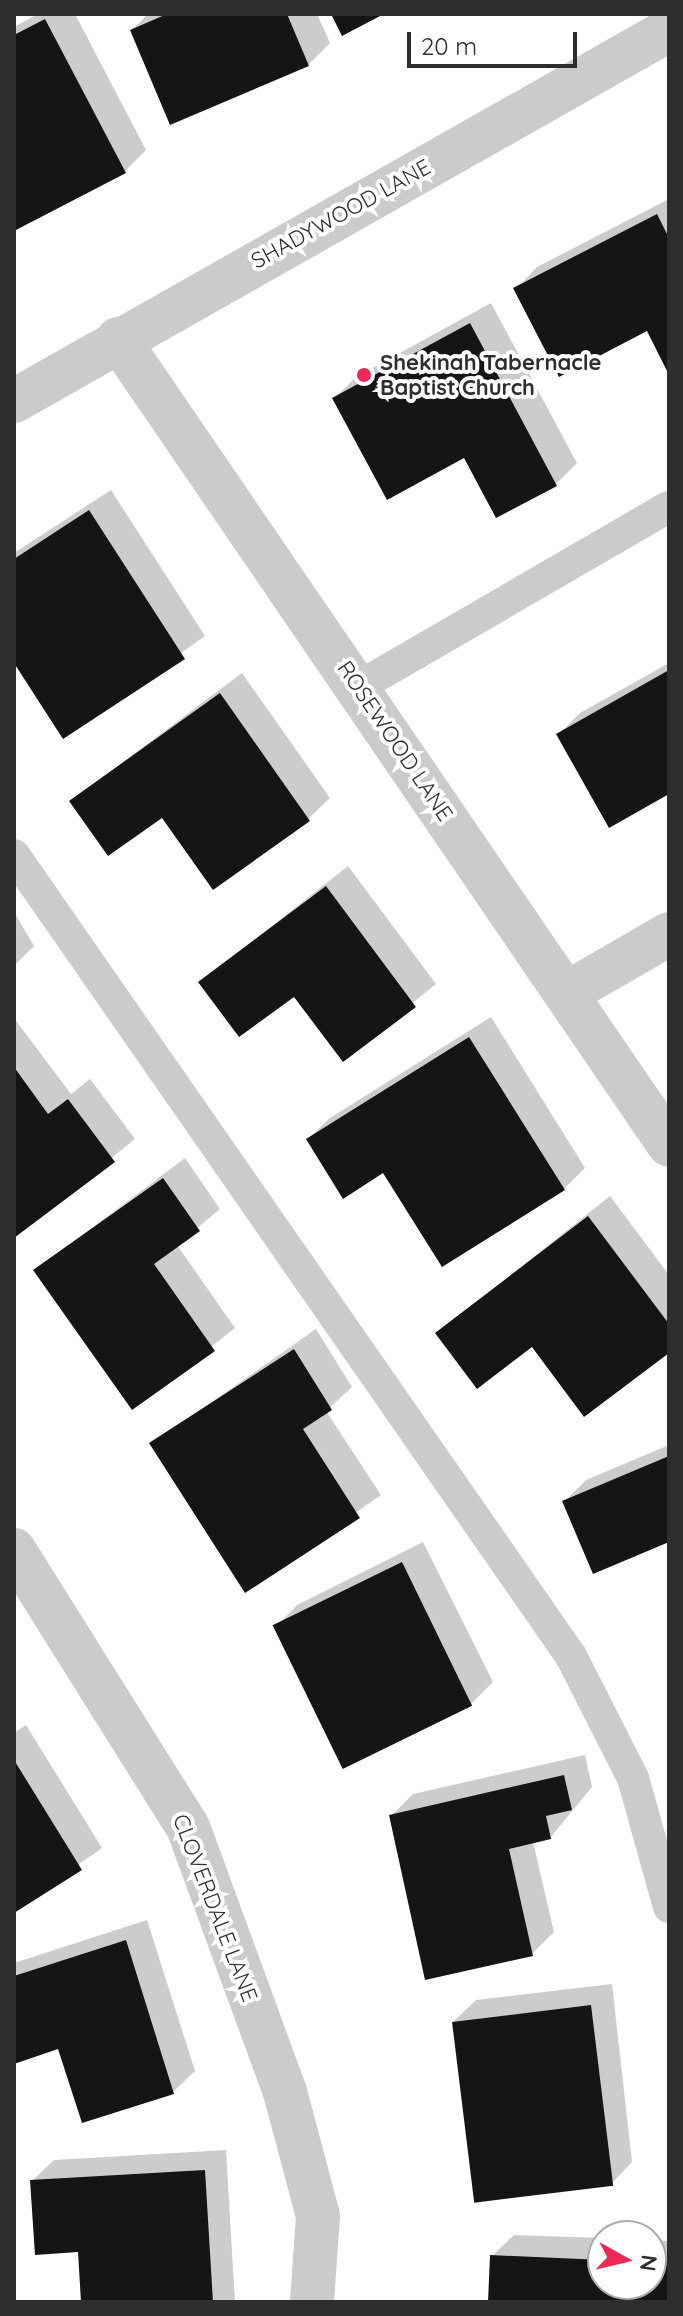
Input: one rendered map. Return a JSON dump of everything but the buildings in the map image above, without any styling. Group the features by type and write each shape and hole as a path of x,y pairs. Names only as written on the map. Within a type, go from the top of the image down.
{"street":[{"name":"SHADYWOOD LANE","path":"14,401 118,339 669,30"},
{"name":"ROSEWOOD LANE","path":"118,339 669,1145"},
{"path":"567,993 669,934"},
{"name":"CLOVERDALE LANE","path":"14,1550 188,1827 285,2092 318,2216 312,2302"}],"lane":[{"path":"358,687 669,507"},
{"path":"14,855 571,1656 633,1778 669,1907"}],"place":[{"name":"Shekinah Tabernacle Baptist Church","path":"364,375"}]}
